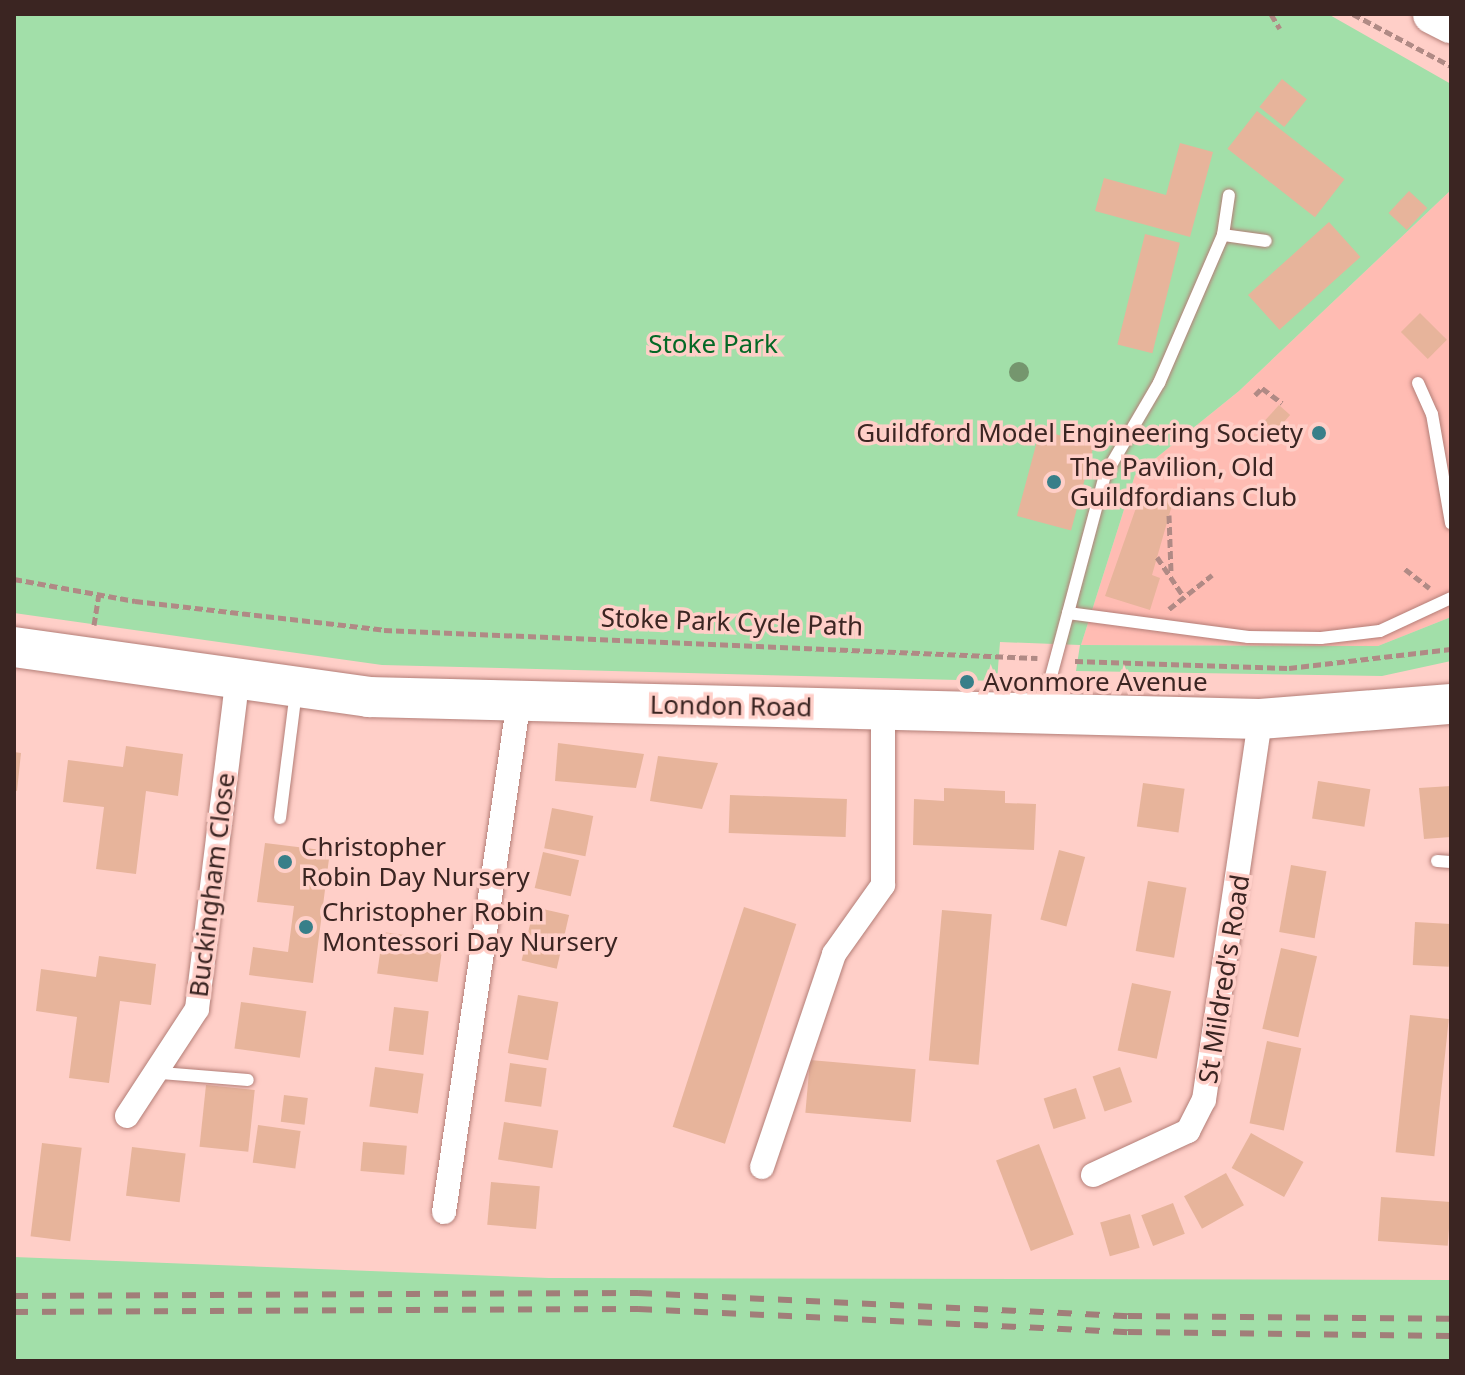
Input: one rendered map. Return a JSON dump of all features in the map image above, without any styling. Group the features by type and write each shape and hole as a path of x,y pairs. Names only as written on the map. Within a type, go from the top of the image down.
{"main road":[{"path":"1433,14 1451,23"},
{"name":"London Road","path":"14,647 297,688 519,700 1260,719 1451,704"}],"street":[{"name":"Buckingham Close","path":"127,1116 161,1073 197,1009 237,681"},
{"path":"444,1212 519,700"},
{"path":"762,1167 834,954 883,885 883,709"},
{"name":"St Mildred's Road","path":"1093,1175 1188,1131 1204,1100 1260,719"}],"lane":[{"path":"1042,713 1105,475 1159,383 1223,235 1229,195"},
{"path":"1223,235 1266,241"},
{"path":"1418,383 1432,414 1451,523"},
{"path":"1068,613 1248,637 1321,638 1380,631 1451,598"},
{"path":"280,818 297,688"},
{"path":"1437,861 1451,862"},
{"path":"161,1073 248,1080"}],"path":[{"path":"1271,14 1280,29"},
{"path":"1353,14 1451,66"},
{"path":"1255,395 1262,388 1282,403"},
{"path":"1169,515 1171,572"},
{"path":"1157,557 1171,572 1182,594 1212,575"},
{"path":"1405,569 1423,583"},
{"name":"Stoke Park Cycle Path","path":"14,579 99,595 384,630 1289,668 1451,649"},
{"path":"94,626 99,595"}],"shaded area":[{"name":"Guildford Model Engineering Society","path":"1451,190 1451,617 1378,646 1081,645 1135,475 1239,391"}],"green space":[{"name":"Stoke Park","path":"14,14 1328,14 1451,84 1451,190 1239,391 1135,475 1081,645 1378,646 1451,617 1451,661 1382,676 1076,671 1080,645 1000,642 997,681 382,665 14,613"},
{"path":"14,1257 549,1278 1451,1280 1451,1361 14,1361"}],"building":[{"path":"1282,79 1307,99 1284,127 1259,107"},
{"path":"1257,111 1344,179 1315,217 1227,149"},
{"path":"1180,143 1213,152 1190,237 1095,211 1104,178 1166,195"},
{"path":"1409,191 1427,208 1407,230 1389,213"},
{"path":"1329,222 1360,257 1279,330 1248,295"},
{"path":"1145,234 1180,243 1152,353 1117,345"},
{"path":"1420,313 1447,340 1428,359 1401,332"},
{"path":"1279,405 1290,415 1275,431 1264,421"},
{"path":"1040,430 1094,444 1071,530 1017,516"},
{"path":"1143,488 1174,498 1152,575 1160,578 1150,610 1105,596"},
{"path":"558,743 644,754 636,788 555,781"},
{"path":"126,746 183,754 178,796 146,791 136,874 96,869 104,807 63,802 68,760 123,767"},
{"path":"14,752 21,753 17,791 14,790"},
{"path":"658,756 718,763 702,809 650,801"},
{"path":"1318,781 1370,789 1364,827 1312,819"},
{"path":"1143,783 1185,789 1178,832 1137,827"},
{"path":"1451,786 1451,837 1424,839 1419,788"},
{"path":"944,788 1005,791 1005,803 1036,804 1034,850 913,845 914,799 944,801"},
{"path":"730,795 847,799 846,837 729,833"},
{"path":"552,808 593,816 585,856 544,848"},
{"name":"Christopher Robin Montessori Day Nursery","path":"265,843 330,851 313,983 249,975 253,947 288,952 294,906 257,902"},
{"path":"1059,850 1085,857 1066,927 1040,920"},
{"path":"543,852 579,860 571,896 535,888"},
{"path":"1291,865 1326,871 1315,938 1279,932"},
{"path":"1148,881 1186,888 1174,958 1136,951"},
{"path":"534,907 569,915 557,969 522,961"},
{"path":"744,907 796,924 725,1144 673,1127"},
{"path":"942,910 992,914 979,1065 929,1060"},
{"path":"1415,922 1451,924 1449,967 1413,965"},
{"path":"383,932 443,940 438,982 377,974"},
{"path":"1281,948 1317,956 1298,1037 1262,1029"},
{"path":"99,956 156,964 151,1005 120,1001 109,1083 69,1078 77,1017 36,1011 41,969 96,977"},
{"path":"1132,983 1171,991 1157,1059 1118,1050"},
{"path":"518,995 558,1002 548,1060 508,1053"},
{"path":"241,1002 306,1011 300,1058 234,1049"},
{"path":"394,1007 429,1011 423,1055 389,1051"},
{"path":"1410,1015 1449,1019 1434,1156 1396,1152"},
{"path":"1267,1041 1301,1048 1284,1130 1250,1123"},
{"path":"810,1060 916,1069 911,1122 805,1113"},
{"path":"510,1063 547,1068 541,1107 505,1102"},
{"path":"375,1067 424,1074 418,1113 369,1107"},
{"path":"1120,1067 1132,1102 1105,1111 1093,1076"},
{"path":"206,1085 255,1090 248,1152 200,1147"},
{"path":"1076,1088 1086,1118 1054,1129 1044,1099"},
{"path":"284,1095 308,1098 305,1125 281,1122"},
{"path":"504,1122 558,1131 552,1168 498,1160"},
{"path":"258,1125 301,1131 295,1169 253,1163"},
{"path":"1251,1133 1303,1162 1284,1197 1232,1168"},
{"path":"363,1142 407,1146 404,1175 360,1171"},
{"path":"42,1143 82,1148 70,1241 31,1236"},
{"path":"1039,1144 1074,1235 1031,1251 996,1160"},
{"path":"132,1147 186,1154 180,1202 126,1196"},
{"path":"1226,1173 1244,1205 1202,1229 1184,1196"},
{"path":"491,1182 540,1186 536,1229 487,1225"},
{"path":"1381,1197 1451,1202 1448,1246 1378,1241"},
{"path":"1173,1203 1185,1234 1153,1246 1141,1215"},
{"path":"1130,1214 1140,1248 1110,1256 1100,1223"}],"railway":[{"path":"14,1296 638,1293 1128,1316 1451,1319"},
{"path":"14,1312 638,1309 1128,1332 1451,1336"}],"place":[{"name":"Guildford Model Engineering Society","path":"1319,433"},
{"name":"The Pavilion, Old Guildfordians Club","path":"1054,482"},
{"name":"Avonmore Avenue","path":"967,682"},
{"name":"Christopher Robin Day Nursery","path":"285,862"},
{"name":"Christopher Robin Montessori Day Nursery","path":"306,927"}]}
